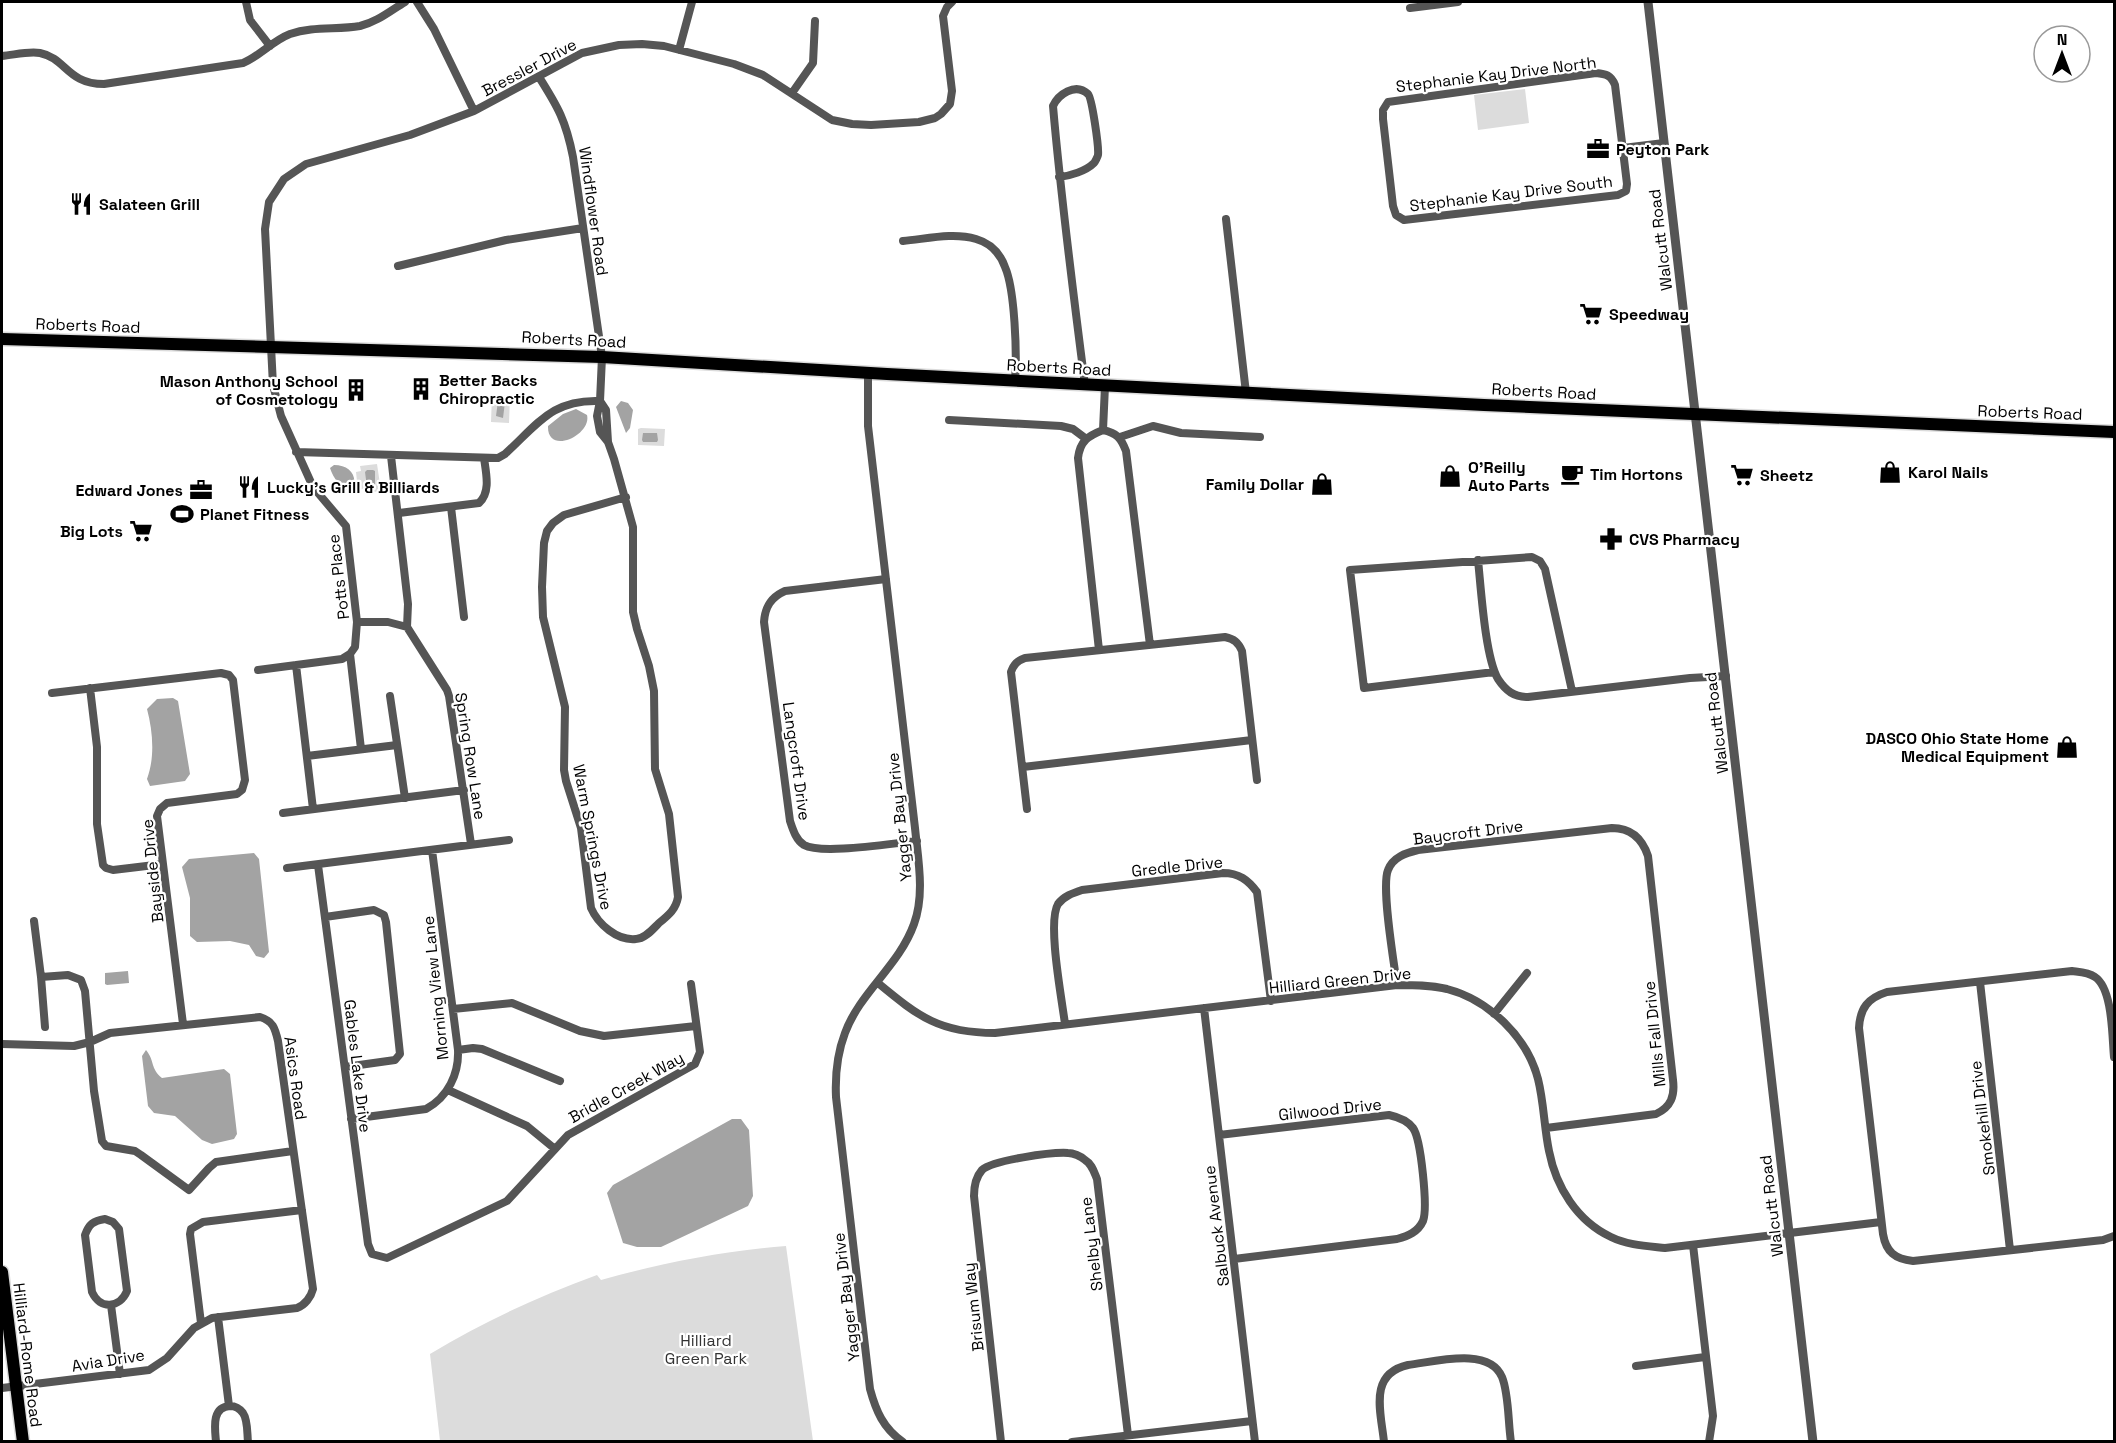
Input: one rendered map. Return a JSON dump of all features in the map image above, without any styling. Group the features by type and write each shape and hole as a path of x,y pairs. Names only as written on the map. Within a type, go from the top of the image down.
{"main road":[{"name":"Roberts Road","path":"2,339 602,357 1246,393 1695,415 2115,432"},
{"name":"Hilliard-Rome Road","path":"2,1272 22,1442"}],"street":[{"path":"246,2 250,20 270,46"},
{"path":"2,56 38,52 56,60 81,81 104,84 243,63 254,59 280,39 303,31 358,26 372,22 405,2"},
{"path":"417,2 434,29 474,111"},
{"path":"679,50 692,2"},
{"name":"Bressler Drive","path":"271,346 265,229 269,202 284,179 306,164 410,135 474,111 582,53 600,48 642,44 679,50 734,64 763,75 832,120 871,125 919,122 935,118 950,104 952,91 943,16 952,2"},
{"path":"1410,8 1458,2"},
{"name":"Walcutt Road","path":"1648,2 1813,1442"},
{"path":"792,93 813,63 815,21"},
{"name":"Stephanie Kay Drive North","path":"1384,105 1395,99 1604,74 1611,77 1615,85 1623,148"},
{"name":"Windflower Road","path":"539,77 562,113 568,131 602,357 597,416 600,432 608,442 626,497 633,527 633,612 654,691 655,769 669,814 678,897 672,913 642,937 634,940 622,937"},
{"path":"1059,177 1070,176 1094,163 1098,154 1090,99 1083,92 1071,90 1060,94 1053,106 1059,177 1085,385"},
{"name":"Stephanie Kay Drive South","path":"1384,105 1383,119 1393,206 1396,215 1404,220 1623,193 1627,184 1623,148"},
{"path":"1623,148 1664,143"},
{"path":"1226,219 1246,393"},
{"path":"398,266 506,240 582,228"},
{"path":"903,241 961,236 988,244 999,256 1009,282 1017,360 1016,381"},
{"name":"Potts Place","path":"271,346 276,400 296,452 313,487 345,526 357,622 356,647 350,654 361,749"},
{"name":"Yagger Bay Drive","path":"868,373 868,426 917,841 919,898 915,922 906,944 855,1012 845,1031 838,1053 835,1075 870,1389 876,1409 885,1426 903,1442"},
{"path":"1103,430 1105,386"},
{"path":"296,452 503,457 553,410 579,401 600,401"},
{"path":"949,420 1061,426 1073,429 1086,438"},
{"path":"1120,437 1153,426 1181,433 1260,437"},
{"path":"1099,650 1078,458 1079,448 1086,438 1103,430 1120,437 1126,451 1150,645"},
{"path":"357,622 388,622 407,627 408,604 391,456"},
{"path":"399,513 473,505 482,501 486,493 484,458"},
{"name":"Warm Springs Drive","path":"622,937 602,925 591,908 581,828 566,781 565,707 543,617 542,587 544,543 547,531 553,523 573,512 626,497"},
{"path":"451,507 464,617"},
{"path":"1494,672 1364,688 1350,570 1532,557 1540,561 1545,569 1572,692"},
{"path":"1478,560 1494,672 1509,692 1516,696 1528,697 1690,678 1726,676"},
{"name":"Langcroft Drive","path":"886,579 794,589 777,595 771,601 764,622 790,821 796,837 809,847 825,849 917,841"},
{"name":"Spring Row Lane","path":"407,627 447,690 471,844"},
{"path":"1028,809 1011,672 1018,660 1025,658 1225,637 1233,639 1242,651 1257,780"},
{"path":"258,670 342,658 350,654"},
{"path":"296,665 313,809"},
{"name":"Bayside Drive","path":"52,693 222,673 229,675 233,680 244,786 237,794 167,803 160,809 157,816 183,1024"},
{"path":"90,688 97,747 97,824 103,865 113,870 163,864"},
{"path":"390,696 405,798"},
{"path":"1023,767 1252,740"},
{"path":"307,756 397,745"},
{"path":"283,813 464,790"},
{"name":"Baycroft Drive","path":"1397,986 1385,887 1388,870 1398,857 1418,850 1612,828 1626,829 1637,836"},
{"name":"Mills Fall Drive","path":"1546,1128 1656,1114 1664,1110 1673,1096 1648,856 1645,846 1637,836"},
{"path":"287,868 509,840"},
{"name":"Morning View Lane","path":"432,850 458,1050 456,1074 448,1090"},
{"name":"Gables Lake Drive","path":"318,865 368,1244 372,1254 387,1258"},
{"name":"Gredle Drive","path":"1065,1024 1053,926 1059,903 1069,894 1082,890 1223,873 1242,877 1250,882 1257,892 1271,1000"},
{"path":"325,917 374,910 384,915 386,922 400,1054 394,1060 345,1067"},
{"path":"34,921 45,1027"},
{"path":"2115,1058 2108,1000 2104,987 2096,977 2084,972 2072,971 1887,992 1875,996 1866,1004 1860,1016 1859,1028 1881,1222 1887,1248 1894,1255 1902,1260 1913,1262 2103,1240 2115,1236"},
{"path":"1494,1014 1527,973"},
{"path":"40,977 68,975 81,980 85,991 100,1135 106,1146 135,1151 189,1190 216,1162 293,1151"},
{"name":"Smokehill Drive","path":"1980,982 2010,1250"},
{"name":"Hilliard Green Drive","path":"878,983 927,1020 948,1029 972,1033 995,1033 1397,986 1423,986 1448,990 1472,1000 1494,1014 1514,1033 1528,1055 1537,1076 1549,1151 1556,1178 1569,1202 1588,1221 1611,1237 1639,1245 1665,1248 1881,1222"},
{"name":"Bridle Creek Way","path":"387,1258 507,1201 568,1135 695,1064 700,1052 691,984"},
{"path":"453,1009 512,1003 580,1031 604,1036 696,1026"},
{"name":"Salbuck Avenue","path":"1204,1008 1255,1442"},
{"name":"Asics Road","path":"2,1044 74,1046 90,1042 110,1032 260,1017 269,1019 278,1041 312,1294 305,1303 297,1308 218,1317 201,1323"},
{"path":"458,1050 483,1049 560,1082"},
{"path":"351,1119 426,1109 448,1090 527,1126 555,1149"},
{"name":"Gilwood Drive","path":"1219,1135 1389,1115 1408,1122 1415,1130 1419,1144 1425,1212 1420,1225 1407,1237 1234,1259"},
{"name":"Shelby Lane","path":"982,1171 1002,1160 1069,1153 1087,1160 1093,1169 1097,1179 1128,1435"},
{"name":"Brisum Way","path":"982,1171 974,1186 974,1196 1001,1442"},
{"path":"201,1323 191,1229 203,1222 302,1210"},
{"path":"105,1219 113,1222 118,1229 127,1291 124,1298 111,1305 102,1305 95,1300 92,1292 85,1234 88,1226 95,1220 105,1219"},
{"path":"1693,1245 1713,1416 1709,1442"},
{"path":"111,1305 120,1374"},
{"path":"218,1317 229,1406"},
{"name":"Avia Drive","path":"2,1388 149,1370 168,1358 183,1339 201,1323"},
{"path":"1636,1366 1705,1357"},
{"path":"1384,1442 1379,1401 1384,1378 1394,1369 1408,1365 1472,1358 1487,1361 1493,1365 1502,1378 1510,1442"},
{"path":"216,1442 216,1416 221,1409 229,1406 243,1413 248,1442"},
{"path":"1072,1442 1252,1420"}],"green space":[{"path":"1525,89 1529,123 1478,130 1474,95"},
{"path":"492,395 510,396 509,423 491,422"},
{"path":"638,429 665,429 664,446 638,445"},
{"path":"377,464 381,491 365,493 363,489 358,490 356,472 361,471 360,466"},
{"name":"Hilliard Green Park","path":"786,1246 813,1441 440,1441 430,1354 451,1342 512,1310 597,1275 601,1280 692,1259"}],"shaded area":[{"path":"498,401 505,402 503,418 496,416"},
{"path":"621,401 628,403 633,410 630,428 626,433 616,407"},
{"path":"576,409 587,415 587,422 583,429 569,439 554,440 548,426 563,414"},
{"path":"643,433 657,433 657,442 643,442"},
{"path":"334,465 345,467 352,472 354,486 352,492 341,486 336,479 330,468"},
{"path":"375,471 375,487 367,487 365,472"},
{"path":"173,698 178,701 190,774 185,781 150,786 147,779 152,744 147,709 157,699"},
{"path":"254,853 259,859 269,952 264,958 256,956 249,945 230,941 197,942 190,936 190,898 182,867 189,859"},
{"path":"128,971 129,983 105,984 105,973"},
{"path":"146,1050 162,1078 224,1069 230,1074 237,1134 234,1139 212,1144 202,1140 175,1116 154,1113 148,1106 142,1056"},
{"path":"732,1119 741,1119 749,1130 753,1196 748,1206 661,1247 637,1247 623,1243 607,1193 613,1185"}],"place":[{"name":"Peyton Park","path":"1598,149"},
{"name":"Salateen Grill","path":"81,204"},
{"name":"Speedway","path":"1591,314"},
{"name":"Better Backs Chiropractic","path":"421,389"},
{"name":"Mason Anthony School of Cosmetology","path":"356,390"},
{"name":"Karol Nails","path":"1890,472"},
{"name":"Tim Hortons","path":"1572,474"},
{"name":"Sheetz","path":"1742,475"},
{"name":"O'Reilly Auto Parts","path":"1450,476"},
{"name":"Family Dollar","path":"1322,484"},
{"name":"Lucky's Grill & Billiards","path":"249,487"},
{"name":"Edward Jones","path":"201,490"},
{"name":"Planet Fitness","path":"182,514"},
{"name":"Big Lots","path":"141,531"},
{"name":"CVS Pharmacy","path":"1611,539"},
{"name":"DASCO Ohio State Home Medical Equipment","path":"2067,747"}]}
